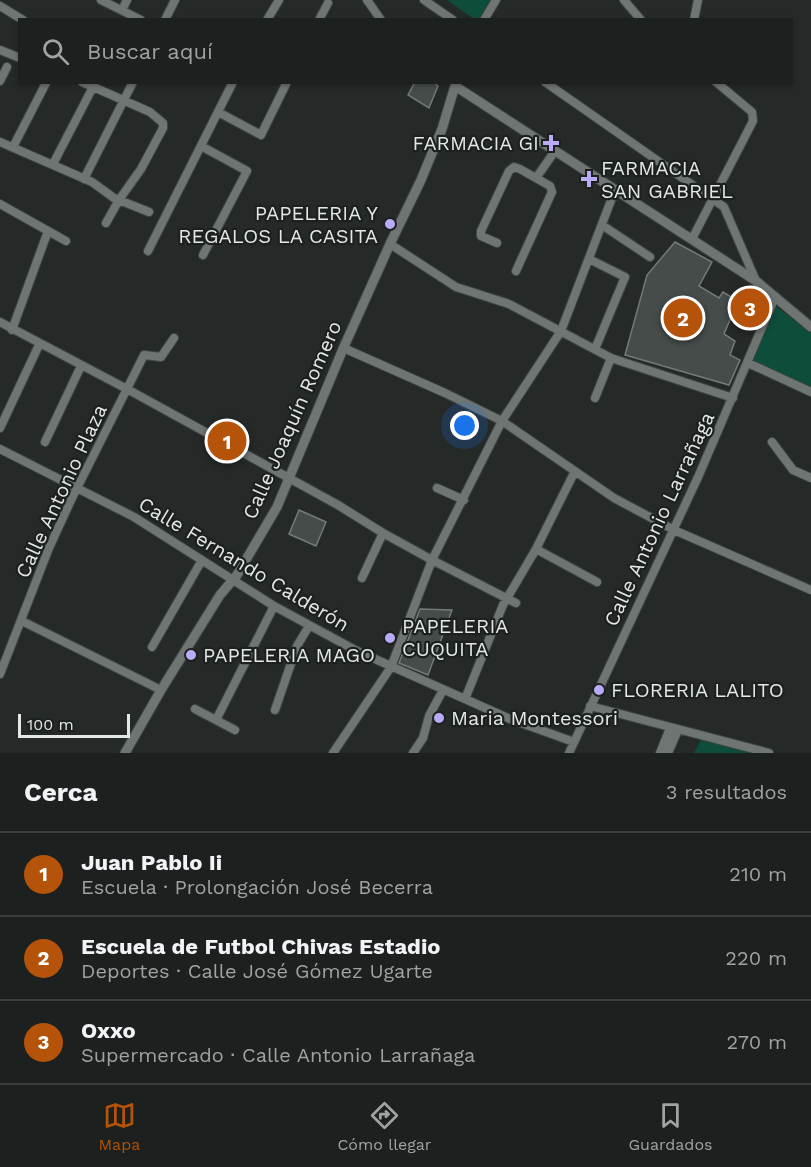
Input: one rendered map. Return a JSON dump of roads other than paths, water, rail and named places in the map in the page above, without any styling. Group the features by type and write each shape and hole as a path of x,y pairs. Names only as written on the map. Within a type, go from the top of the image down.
{"street":[{"path":"101,0 137,18"},
{"path":"122,10 127,0"},
{"path":"166,18 175,0"},
{"path":"268,18 279,0"},
{"path":"367,0 380,18"},
{"path":"424,0 450,18"},
{"path":"485,18 496,0"},
{"path":"624,0 639,18"},
{"path":"694,18 698,0"},
{"path":"320,18 328,3"},
{"path":"0,6 20,18"},
{"path":"0,50 18,57"},
{"path":"0,81 8,67"},
{"path":"13,147 45,84"},
{"path":"86,84 125,99 150,112 163,123 163,128 141,169 106,223"},
{"path":"84,179 132,84"},
{"path":"148,251 232,84"},
{"path":"218,112 261,135 286,84"},
{"path":"454,84 756,281 811,327"},
{"name":"Calle Joaquín Romero","path":"125,753 161,690 220,596 233,580 277,507 343,349 421,180 439,136 454,84"},
{"path":"548,84 713,199 728,212 756,281"},
{"path":"692,239 754,116 718,84"},
{"path":"53,164 93,87"},
{"path":"0,142 53,164 119,200 149,212"},
{"path":"201,146 247,171 203,255"},
{"path":"536,178 555,151"},
{"path":"497,243 481,236 481,231 510,171 514,168 520,169 550,186 552,192 516,272"},
{"path":"333,753 392,667 432,561 502,421 561,332 615,190"},
{"path":"0,204 66,241"},
{"path":"602,225 650,257"},
{"path":"12,330 48,231"},
{"path":"390,244 456,287 509,304 611,358 733,398"},
{"path":"590,259 626,277 595,349"},
{"name":"Calle Antonio Larrañaga","path":"569,753 674,530 776,297"},
{"path":"0,322 338,505 432,561 512,601"},
{"name":"Calle Antonio Plaza","path":"0,674 49,548 76,487 144,355 161,357 174,338"},
{"path":"0,428 39,345"},
{"path":"343,349 445,393 502,421 614,498 674,530 811,590"},
{"path":"595,398 611,358"},
{"path":"748,363 811,392"},
{"path":"45,442 81,366"},
{"path":"772,442 793,470 811,478"},
{"name":"Calle Fernando Calderón","path":"0,449 134,517 309,626 443,690 574,742"},
{"path":"465,699 503,605 512,601 575,471"},
{"path":"438,488 464,500"},
{"path":"362,578 382,533"},
{"path":"536,549 597,582"},
{"path":"152,646 202,560"},
{"path":"216,720 274,606"},
{"path":"22,621 161,690"},
{"path":"275,710 297,646 309,626"},
{"path":"413,753 423,738 429,716 443,690"},
{"path":"590,706 769,753"},
{"path":"195,709 235,730"},
{"path":"660,753 674,729"},
{"path":"668,753 674,729"}],"place":[{"name":"FARMACIA GI","path":"551,143"},
{"name":"FARMACIA SAN GABRIEL","path":"589,179"},
{"name":"PAPELERIA Y REGALOS LA CASITA","path":"390,224"},
{"name":"Oxxo","path":"750,308"},
{"name":"Escuela de Futbol Chivas Estadio","path":"683,318"},
{"name":"Juan Pablo Ii","path":"227,441"},
{"name":"PAPELERIA CUQUITA","path":"390,638"},
{"name":"PAPELERIA MAGO","path":"191,655"},
{"name":"FLORERIA LALITO","path":"599,690"},
{"name":"Maria Montessori","path":"439,718"}]}
